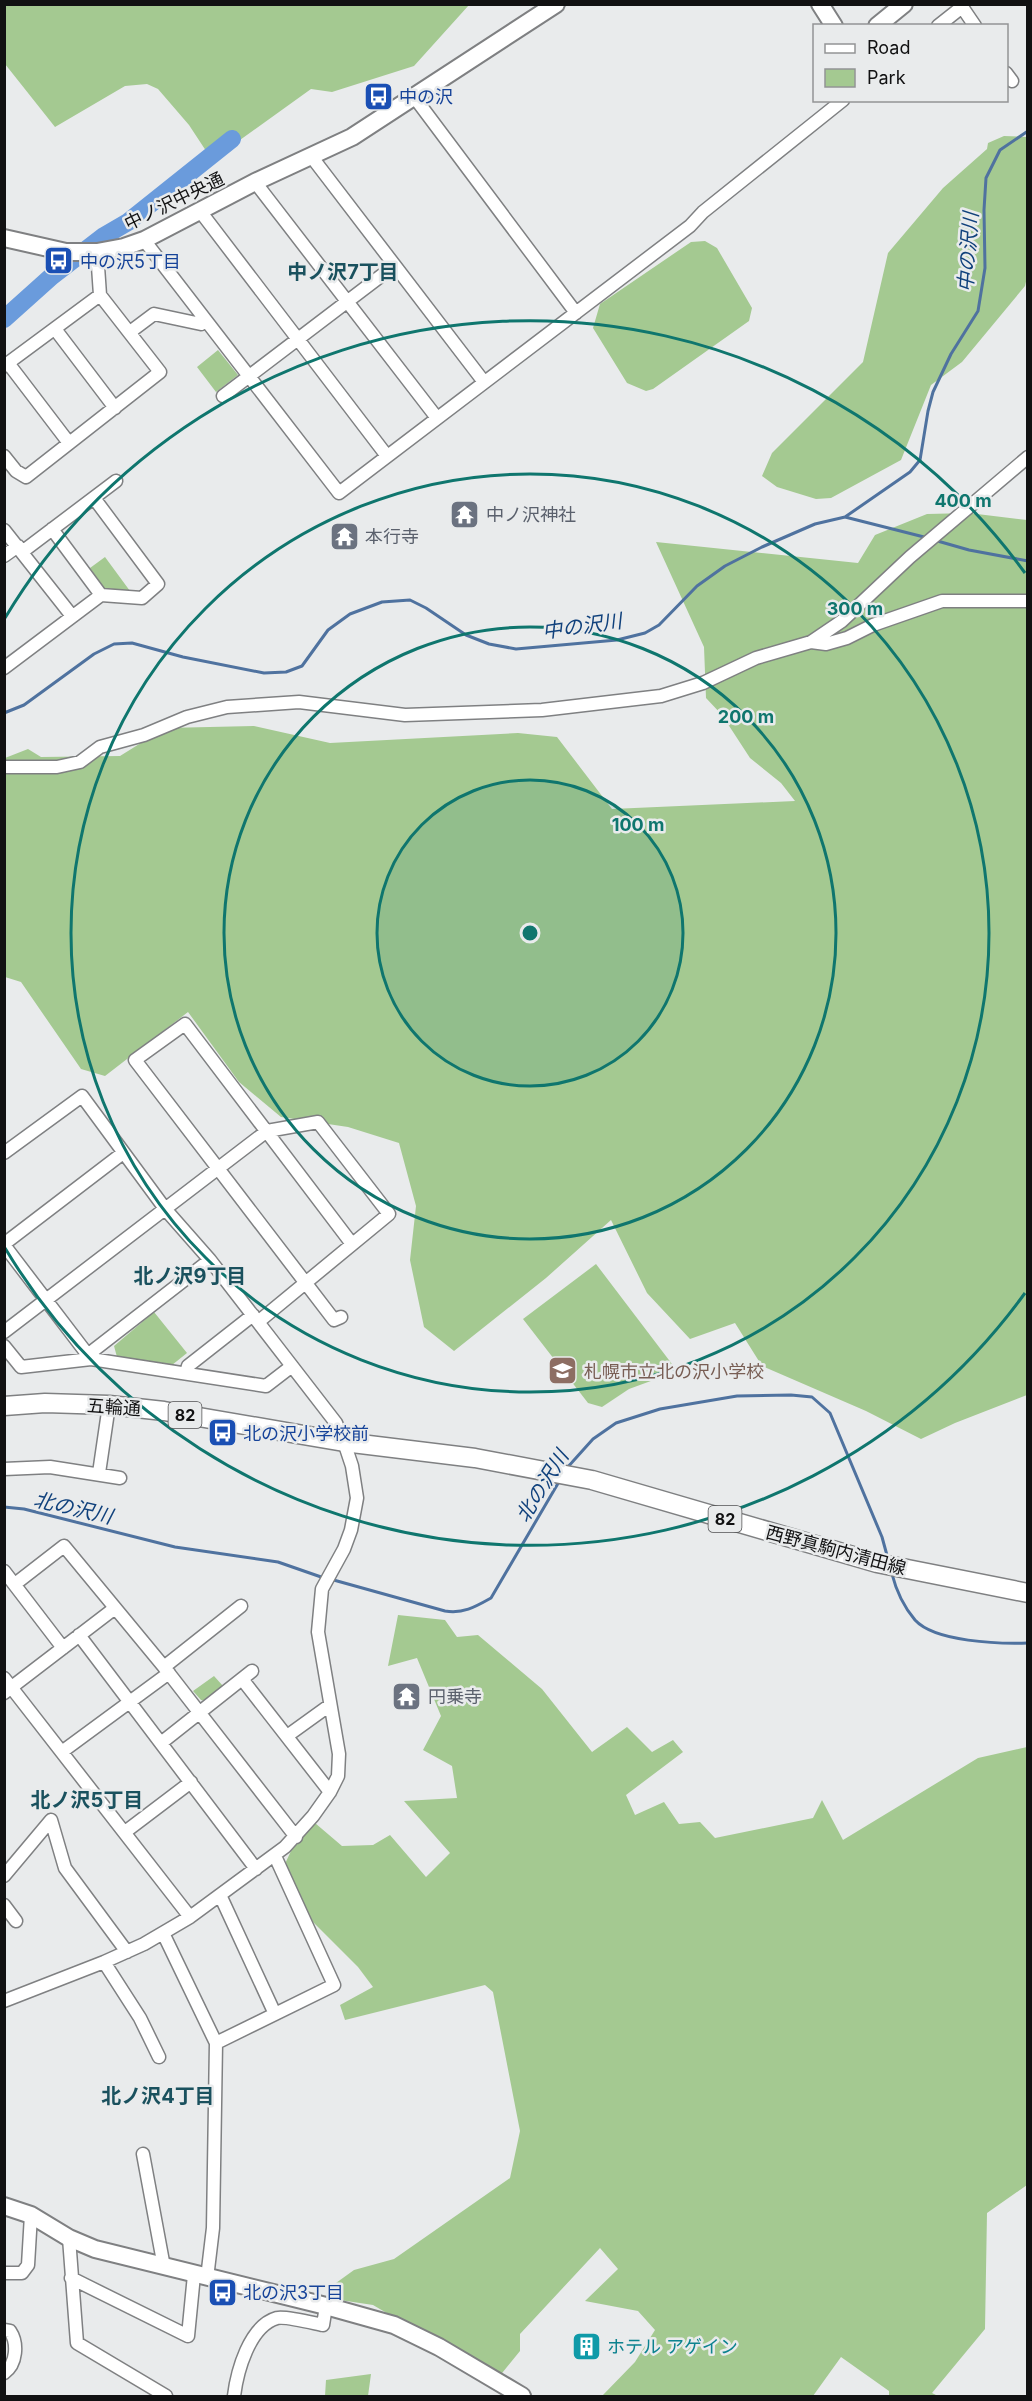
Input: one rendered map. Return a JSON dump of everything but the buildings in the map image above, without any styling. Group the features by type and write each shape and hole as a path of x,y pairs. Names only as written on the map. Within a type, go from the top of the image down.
{"main road":[{"name":"五輪通","path":"4,1406 45,1403 109,1405 164,1411 364,1444"},
{"name":"西野真駒内清田線","path":"364,1444 475,1458 571,1476 878,1563 1028,1593"}],"street":[{"name":"中ノ沢中央通","path":"4,238 66,252 97,252 124,247 144,240 285,167 352,137 556,4"},
{"path":"820,4 833,24"},
{"path":"879,24 904,4"},
{"path":"940,24 961,6 974,24"},
{"path":"415,98 576,313"},
{"path":"144,240 339,493 690,226 704,212 841,102"},
{"path":"311,156 484,382"},
{"path":"255,182 437,418"},
{"path":"200,211 387,456"},
{"path":"4,456 16,471 26,477 159,372 100,295 97,252"},
{"path":"223,396 393,266"},
{"path":"69,443 6,365 100,295"},
{"path":"130,332 154,314 201,324 206,321"},
{"path":"54,329 115,408"},
{"path":"4,767 57,766 80,762 100,747 144,735 187,717 227,706 299,702 405,715 463,714 542,710 661,696 703,683 756,658 811,642 842,621 910,557 1028,457"},
{"path":"4,556 52,529 116,481"},
{"path":"4,668 101,595 142,598 158,584 94,498"},
{"path":"52,529 101,595"},
{"path":"4,530 72,616"},
{"path":"811,642 826,644 847,638 900,614 942,601 1028,601"},
{"path":"341,1317 334,1320 135,1060 185,1024 352,1244"},
{"path":"4,1152 82,1096 166,1210 210,1260 336,1423 352,1466 357,1498 351,1530 344,1549 322,1588 318,1632 339,1754 338,1776 330,1792 296,1837 275,1856 190,1917 127,1952 4,2001"},
{"path":"4,1332 267,1131 318,1122 389,1214 306,1282 188,1366 186,1373"},
{"path":"91,1359 4,1244 123,1153"},
{"path":"91,1359 94,1350 210,1260"},
{"path":"4,1346 21,1367 91,1359 266,1386 292,1366"},
{"path":"99,1473 109,1405"},
{"path":"4,1469 50,1467 120,1478"},
{"path":"15,1584 64,1546 166,1670 296,1837"},
{"path":"4,1571 63,1648"},
{"path":"63,1751 130,1702 241,1606"},
{"path":"114,1608 63,1648 7,1686 63,1751 190,1917"},
{"path":"79,1635 256,1869"},
{"path":"161,1743 247,1675 287,1736 330,1792"},
{"path":"287,1736 330,1705"},
{"path":"125,1832 191,1782"},
{"path":"4,1876 51,1820 65,1868 127,1952"},
{"path":"216,2043 334,1985 275,1856"},
{"path":"220,1895 275,2014"},
{"path":"4,1905 16,1921"},
{"path":"71,2278 188,2336 200,2276 213,2228 216,2043 163,1933"},
{"path":"104,1962 140,2018 159,2057"},
{"path":"143,2154 164,2267"},
{"path":"4,2206 31,2215 69,2238 95,2249 394,2325 439,2347 522,2397"},
{"path":"4,2273 22,2273 28,2265 31,2215"},
{"path":"69,2238 77,2343 166,2397"},
{"path":"234,2397 237,2376 249,2344 262,2327 278,2318 323,2325 326,2306"},
{"path":"4,2330 10,2331 16,2343 12,2365 4,2373"}],"green space":[{"path":"4,5 469,5 414,66 332,92 311,89 212,160 189,125 158,89 147,84 125,86 55,127 5,64"},
{"path":"1004,136 1027,137 1028,273 1025,286 962,362 931,385 901,460 831,498 816,499 777,487 762,476 772,453 863,362 888,253 943,188 987,149 988,143"},
{"path":"705,241 717,248 752,308 749,321 653,389 646,391 627,383 593,328 600,304 691,242"},
{"path":"218,350 238,375 216,392 197,367"},
{"path":"969,513 1027,520 1027,1395 921,1439 866,1411 762,1366 735,1323 690,1339 647,1293 611,1220 546,1278 454,1351 424,1327 410,1260 416,1206 399,1143 348,1127 281,1117 239,1082 188,1012 105,1076 81,1069 21,982 5,977 5,758 28,749 41,757 120,756 165,728 254,726 330,743 518,733 557,737 612,809 795,801 781,783 750,758 722,715 706,698 704,647 656,542 858,563 875,535 927,514"},
{"path":"105,557 130,591 104,588 90,568"},
{"path":"596,1264 675,1368 659,1378 629,1389 602,1407 588,1403 523,1319"},
{"path":"154,1312 187,1353 172,1365 117,1357 114,1346"},
{"path":"398,1615 445,1620 457,1637 478,1635 542,1689 592,1752 627,1727 652,1752 673,1740 683,1752 626,1795 635,1815 664,1802 679,1824 700,1822 715,1838 813,1818 822,1800 843,1840 978,1758 1027,1747 1027,2185 987,2213 985,2329 932,2393 938,2396 889,2396 889,2391 841,2357 813,2396 602,2396 635,2362 655,2330 638,2311 585,2301 618,2269 600,2248 520,2334 520,2351 498,2378 373,2305 340,2300 329,2288 354,2270 394,2259 510,2178 520,2131 493,1992 485,1985 345,2020 340,2005 373,1987 358,1967 313,1922 283,1868 291,1851 315,1823 342,1846 373,1845 390,1835 426,1877 450,1853 404,1801 457,1798 452,1766 423,1750 441,1716 417,1658 388,1666"},
{"path":"214,1676 223,1686 205,1701 201,1700 193,1691"},
{"path":"371,2374 368,2396 325,2396 326,2380"}],"waterway":[{"name":"中の沢川","path":"4,713 24,705 94,654 114,644 132,643 183,657 264,673 286,672 302,666 328,630 350,614 382,602 410,600 466,635 489,644 516,649 617,640 645,633 659,625 697,586 725,566 815,524 845,517 910,472 920,460 933,392 951,354 978,311 985,268 986,178 1000,150 1028,131"},
{"path":"4,319 52,276 104,236 128,222 232,139"},
{"path":"845,517 928,538"},
{"path":"934,540 969,550 1028,561"},
{"name":"北の沢川","path":"566,1469 593,1439 616,1423 660,1409 737,1396 812,1397 830,1413 882,1537 888,1559"},
{"name":"北の沢川","path":"330,1579 445,1611 458,1612 474,1607 491,1598 560,1480"},
{"name":"北の沢川","path":"4,1507 24,1509 175,1547 278,1562 324,1578"},
{"name":"北の沢川","path":"892,1574 907,1610 924,1627 937,1633 968,1640 1028,1643"}],"place":[{"name":"中の沢","path":"378,96"},
{"name":"中の沢5丁目","path":"59,261"},
{"name":"中ノ沢神社","path":"465,514"},
{"name":"本行寺","path":"344,536"},
{"name":"札幌市立北の沢小学校","path":"563,1371"},
{"name":"北の沢小学校前","path":"222,1433"},
{"name":"円乗寺","path":"407,1696"},
{"name":"北の沢3丁目","path":"222,2292"},
{"name":"ホテル アゲイン","path":"586,2346"}],"district":[{"name":"中ノ沢7丁目","path":"343,272"},
{"name":"北ノ沢9丁目","path":"190,1276"},
{"name":"北ノ沢5丁目","path":"87,1800"},
{"name":"北ノ沢4丁目","path":"158,2096"}]}
